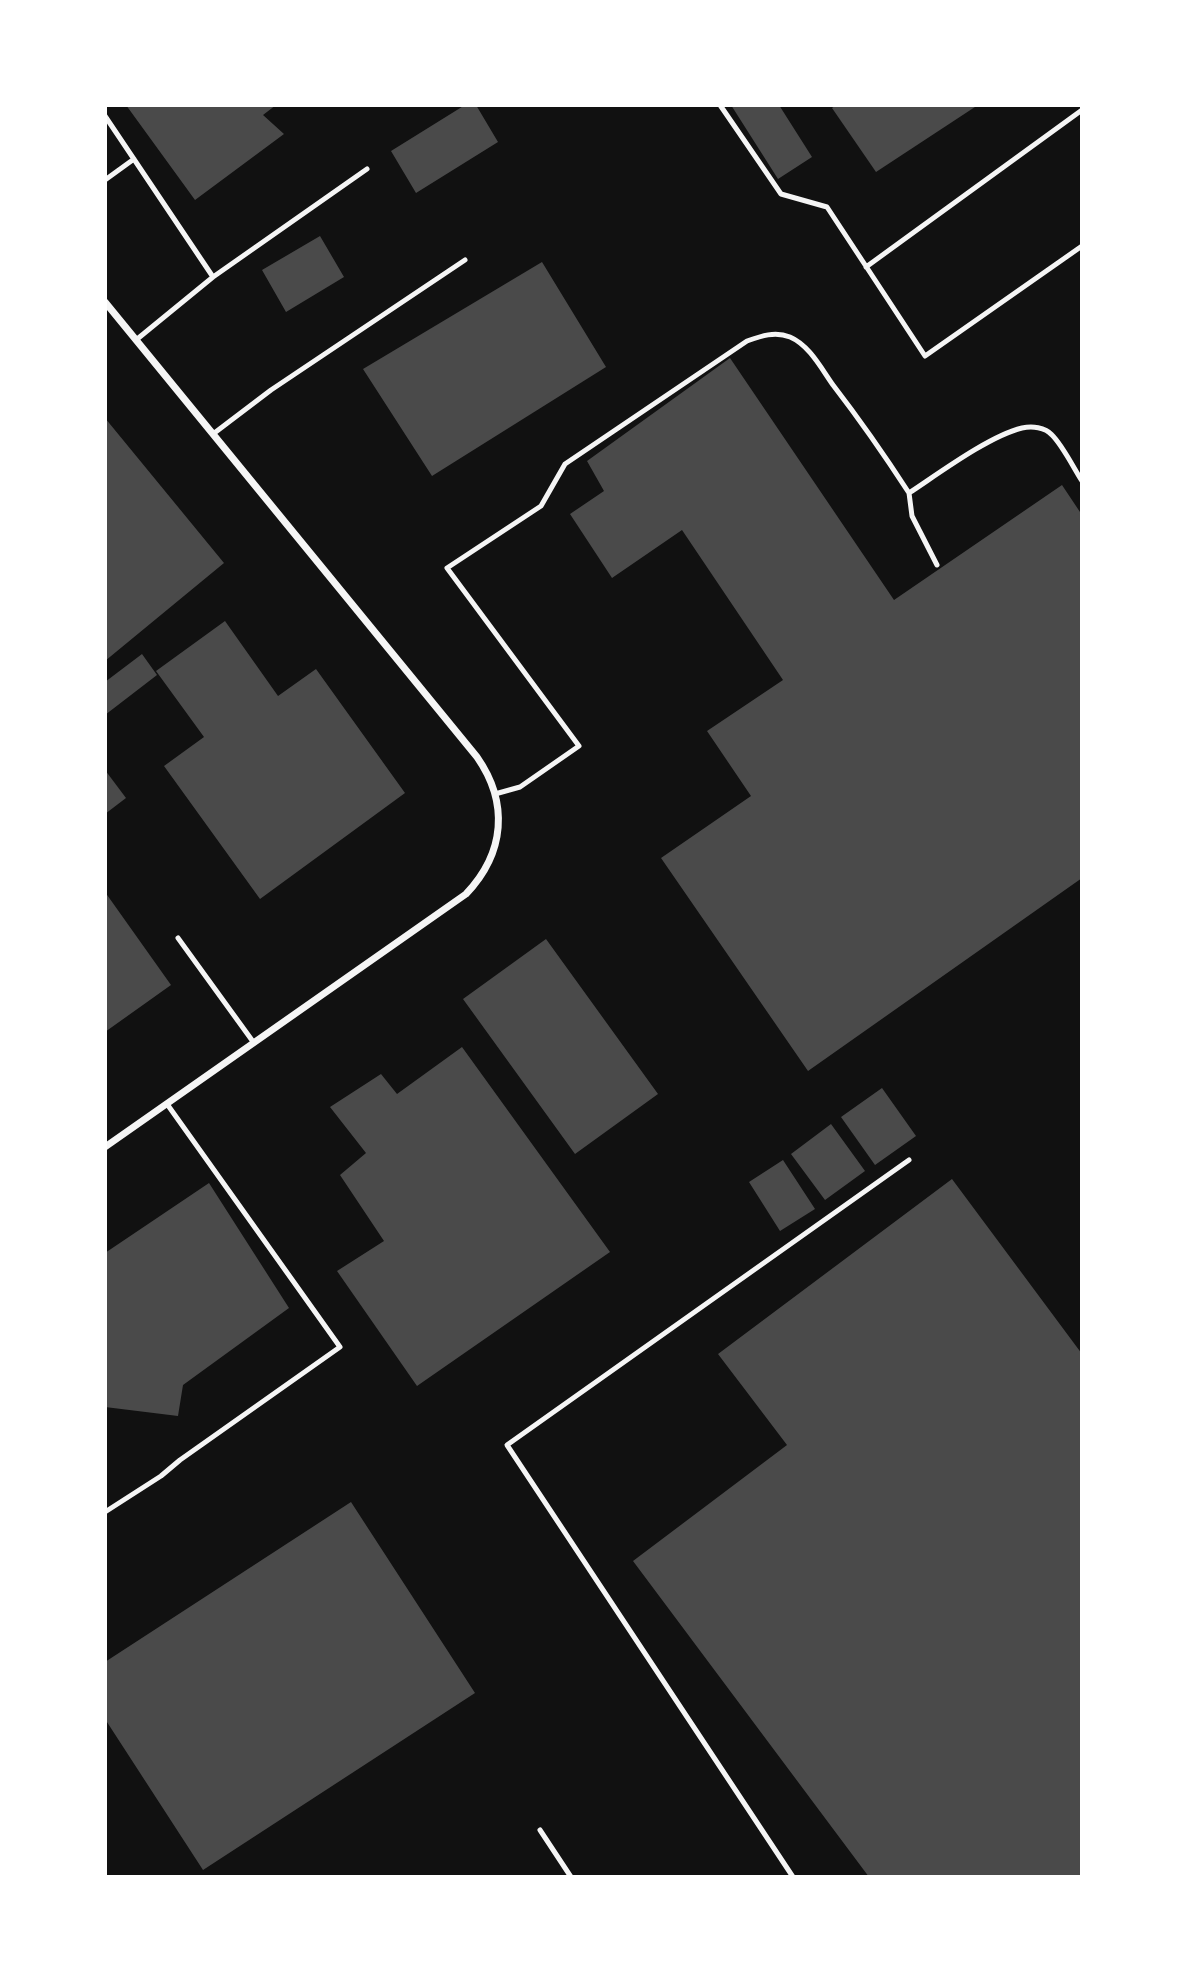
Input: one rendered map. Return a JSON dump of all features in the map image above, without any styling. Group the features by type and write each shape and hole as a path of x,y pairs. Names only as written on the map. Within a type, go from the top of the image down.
{"street":[{"path":"105,302 474,753 495,793 499,821 495,848 484,873 456,902 105,1147"}],"lane":[{"path":"720,105 781,194 827,208 925,356 1082,246"},
{"path":"866,267 1082,110"},
{"path":"105,116 213,277"},
{"path":"105,180 134,159"},
{"path":"136,340 213,277 367,169"},
{"path":"213,434 246,407 464,260"},
{"path":"495,793 520,787 579,746 447,568 541,506 565,464 747,341 763,335 777,334 788,336 805,347 875,441 909,493 912,516 937,565"},
{"path":"909,493 1008,433 1035,427 1052,435 1082,481"},
{"path":"178,938 254,1043"},
{"path":"105,1512 161,1476 340,1348 167,1104"},
{"path":"793,1877 507,1445 909,1160"},
{"path":"540,1830 571,1877"}],"building":[{"path":"126,105 276,105 263,115 284,134 195,200"},
{"path":"465,105 476,105 498,142 416,193 391,151"},
{"path":"731,105 779,105 812,157 778,179"},
{"path":"836,105 978,105 876,172 832,108"},
{"path":"320,236 344,277 286,312 262,270"},
{"path":"542,262 606,367 432,476 363,369"},
{"path":"730,358 894,600 1062,485 1082,515 1082,878 808,1071 661,858 751,796 707,731 783,680 682,530 612,578 570,514 604,491 587,461"},
{"path":"105,418 224,563 105,661"},
{"path":"225,621 278,696 316,669 405,793 260,899 164,766 204,737 156,671"},
{"path":"142,654 157,675 105,715 105,682"},
{"path":"105,770 126,798 105,814"},
{"path":"105,892 171,985 105,1032"},
{"path":"546,939 658,1094 575,1154 463,999"},
{"path":"462,1047 610,1252 417,1386 337,1271 384,1241 340,1175 366,1153 330,1107 381,1074 397,1094"},
{"path":"882,1088 916,1136 875,1165 841,1117"},
{"path":"831,1124 865,1171 825,1200 791,1154"},
{"path":"783,1160 815,1209 780,1231 749,1182"},
{"path":"952,1179 1082,1354 1082,1877 869,1877 633,1561 787,1445 718,1354"},
{"path":"209,1183 289,1308 183,1385 178,1416 105,1407 105,1253"},
{"path":"351,1502 475,1693 203,1870 105,1719 105,1662"}]}
